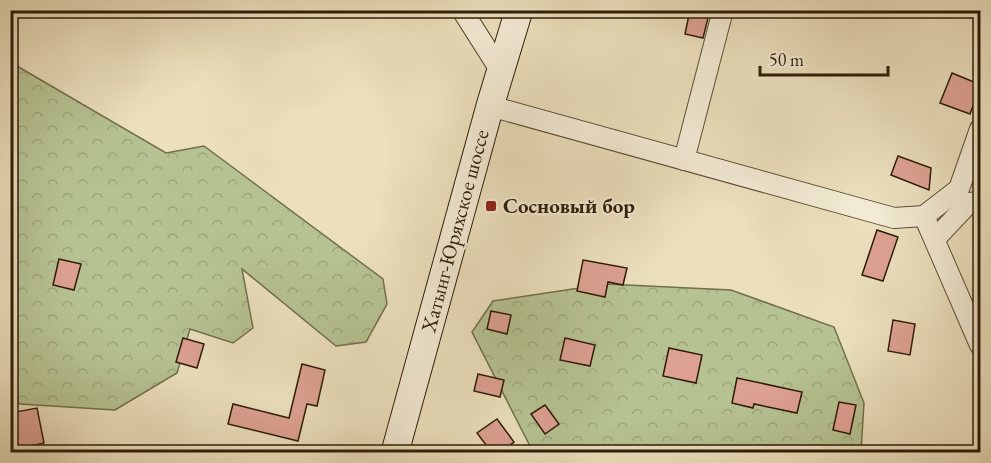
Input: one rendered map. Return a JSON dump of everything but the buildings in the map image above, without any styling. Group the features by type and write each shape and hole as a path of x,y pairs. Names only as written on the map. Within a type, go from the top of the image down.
{"main road":[{"name":"Хатынг-Юряхское шоссе","path":"395,453 489,106 519,10"}],"street":[{"path":"462,10 500,70"},
{"path":"684,160 723,10"},
{"path":"489,106 894,218 924,216 959,189 981,129"},
{"path":"935,239 969,203 981,202"},
{"path":"924,216 981,345"}],"green space":[{"path":"10,62 166,153 204,146 383,279 387,304 366,342 336,346 242,269 253,328 233,343 190,329 177,373 115,410 20,404 10,393"},
{"path":"606,284 731,290 834,327 864,403 861,452 533,452 472,332 493,301"}],"place":[{"name":"Сосновый бор","path":"491,206"}]}
